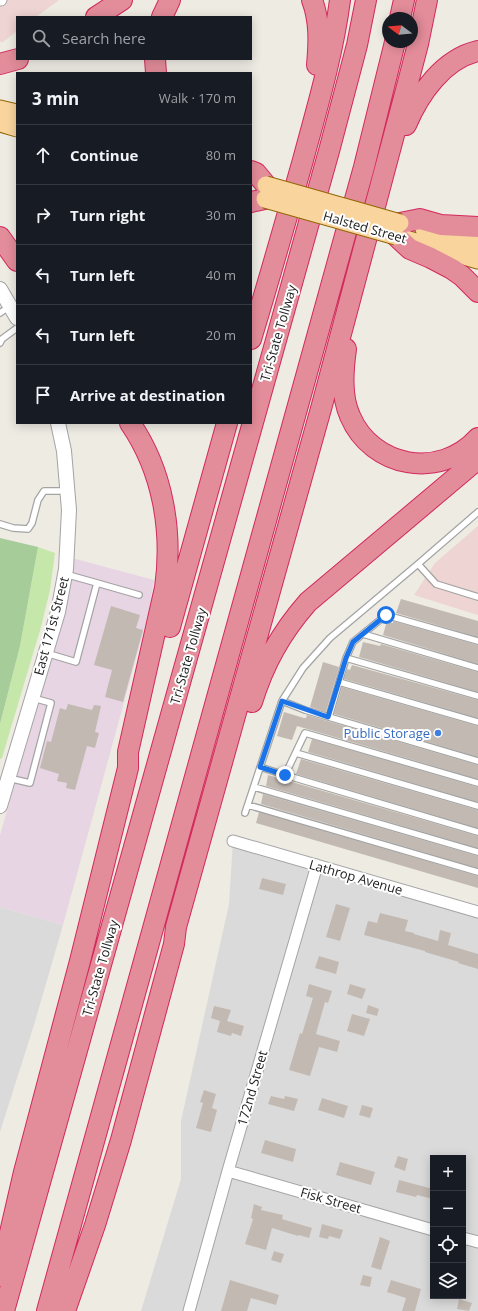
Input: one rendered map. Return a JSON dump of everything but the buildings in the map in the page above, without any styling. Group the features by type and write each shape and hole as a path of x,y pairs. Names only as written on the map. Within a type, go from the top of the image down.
{"highway":[{"path":"98,16 122,0"},
{"path":"162,16 170,0"},
{"path":"312,0 317,19 319,47 317,75 312,104 312,129"},
{"path":"252,336 312,129 331,49 340,0"},
{"name":"Tri-State Tollway","path":"4,1311 327,158 357,45 366,0"},
{"path":"401,12 404,0"},
{"path":"65,1311 95,1225 119,1147 174,944 176,927 322,405 418,44 427,0"},
{"path":"47,1311 360,182 394,48"},
{"path":"380,185 389,172 406,124 424,91 448,66 466,55 478,51"},
{"path":"0,64 16,60"},
{"path":"154,60 156,72"},
{"path":"252,171 256,173 257,192"},
{"path":"478,227 442,225 420,219 398,229 410,249 452,269 462,276 478,292"},
{"path":"252,298 264,274 273,248 281,236"},
{"path":"0,237 16,260"},
{"path":"359,263 358,284 346,342 344,383 347,407 358,431 373,446 384,454 397,460 416,464 436,462 450,458 464,450 478,438"},
{"path":"0,1276 24,1172 78,968 128,768 128,752 165,588 169,552 165,510 158,481 146,452 131,424"},
{"path":"128,768 136,754 227,424"},
{"path":"174,944 181,928 256,689 270,656 282,635 316,594 478,459"}],"main road":[{"path":"0,109 16,114"},
{"path":"0,123 16,128"},
{"name":"Halsted Street","path":"257,192 398,229 478,244"},
{"name":"Halsted Street","path":"398,229 478,260"}],"street":[{"path":"0,289 5,309 16,317"},
{"name":"East 171st Street","path":"0,806 4,776 32,698 46,653 58,612 65,574 69,510 64,451 58,424"},
{"name":"Lathrop Avenue","path":"233,841 478,912"},
{"name":"172nd Street","path":"189,1311 317,865"},
{"name":"Fisk Street","path":"228,1171 430,1229"},
{"path":"466,1239 478,1242"}],"lane":[{"path":"0,343 2,339 16,329"},
{"path":"0,524 13,528 28,529 32,523 38,500 44,492 67,491"},
{"path":"245,813 282,701 303,668 330,638 478,512"},
{"path":"418,564 436,584 478,597"},
{"path":"65,574 139,595"},
{"path":"46,653 76,662 97,583"},
{"path":"328,717 346,658 353,642 386,615 478,641"},
{"path":"363,634 478,668"},
{"path":"346,658 478,696"},
{"path":"339,682 478,722"},
{"path":"4,776 30,783 50,703 32,698"},
{"path":"282,701 328,717 478,761"},
{"path":"285,775 305,733 478,783"},
{"path":"296,753 478,806"},
{"path":"260,767 478,832"},
{"path":"254,787 478,852"},
{"path":"248,805 478,872"}],"shaded area":[{"path":"0,0 59,0 37,16 16,16 16,32 3,42 0,42"},
{"path":"478,526 478,615 414,595 435,563"},
{"path":"72,558 154,580 149,611 63,925 0,907 0,835 67,601"},
{"path":"233,841 478,912 478,1311 141,1311 181,1179 181,1121 229,904"},
{"path":"0,907 63,925 34,1025 0,1132"}],"green space":[{"path":"0,538 38,547 20,646 0,724"},
{"path":"38,547 55,553 50,590 41,627 2,758 0,759 0,724 20,646"}],"place":[{"name":"Public Storage","path":"438,733"}],"route":[{"path":"285,775 260,767 282,701 328,717 346,658 353,642 386,615"}]}
